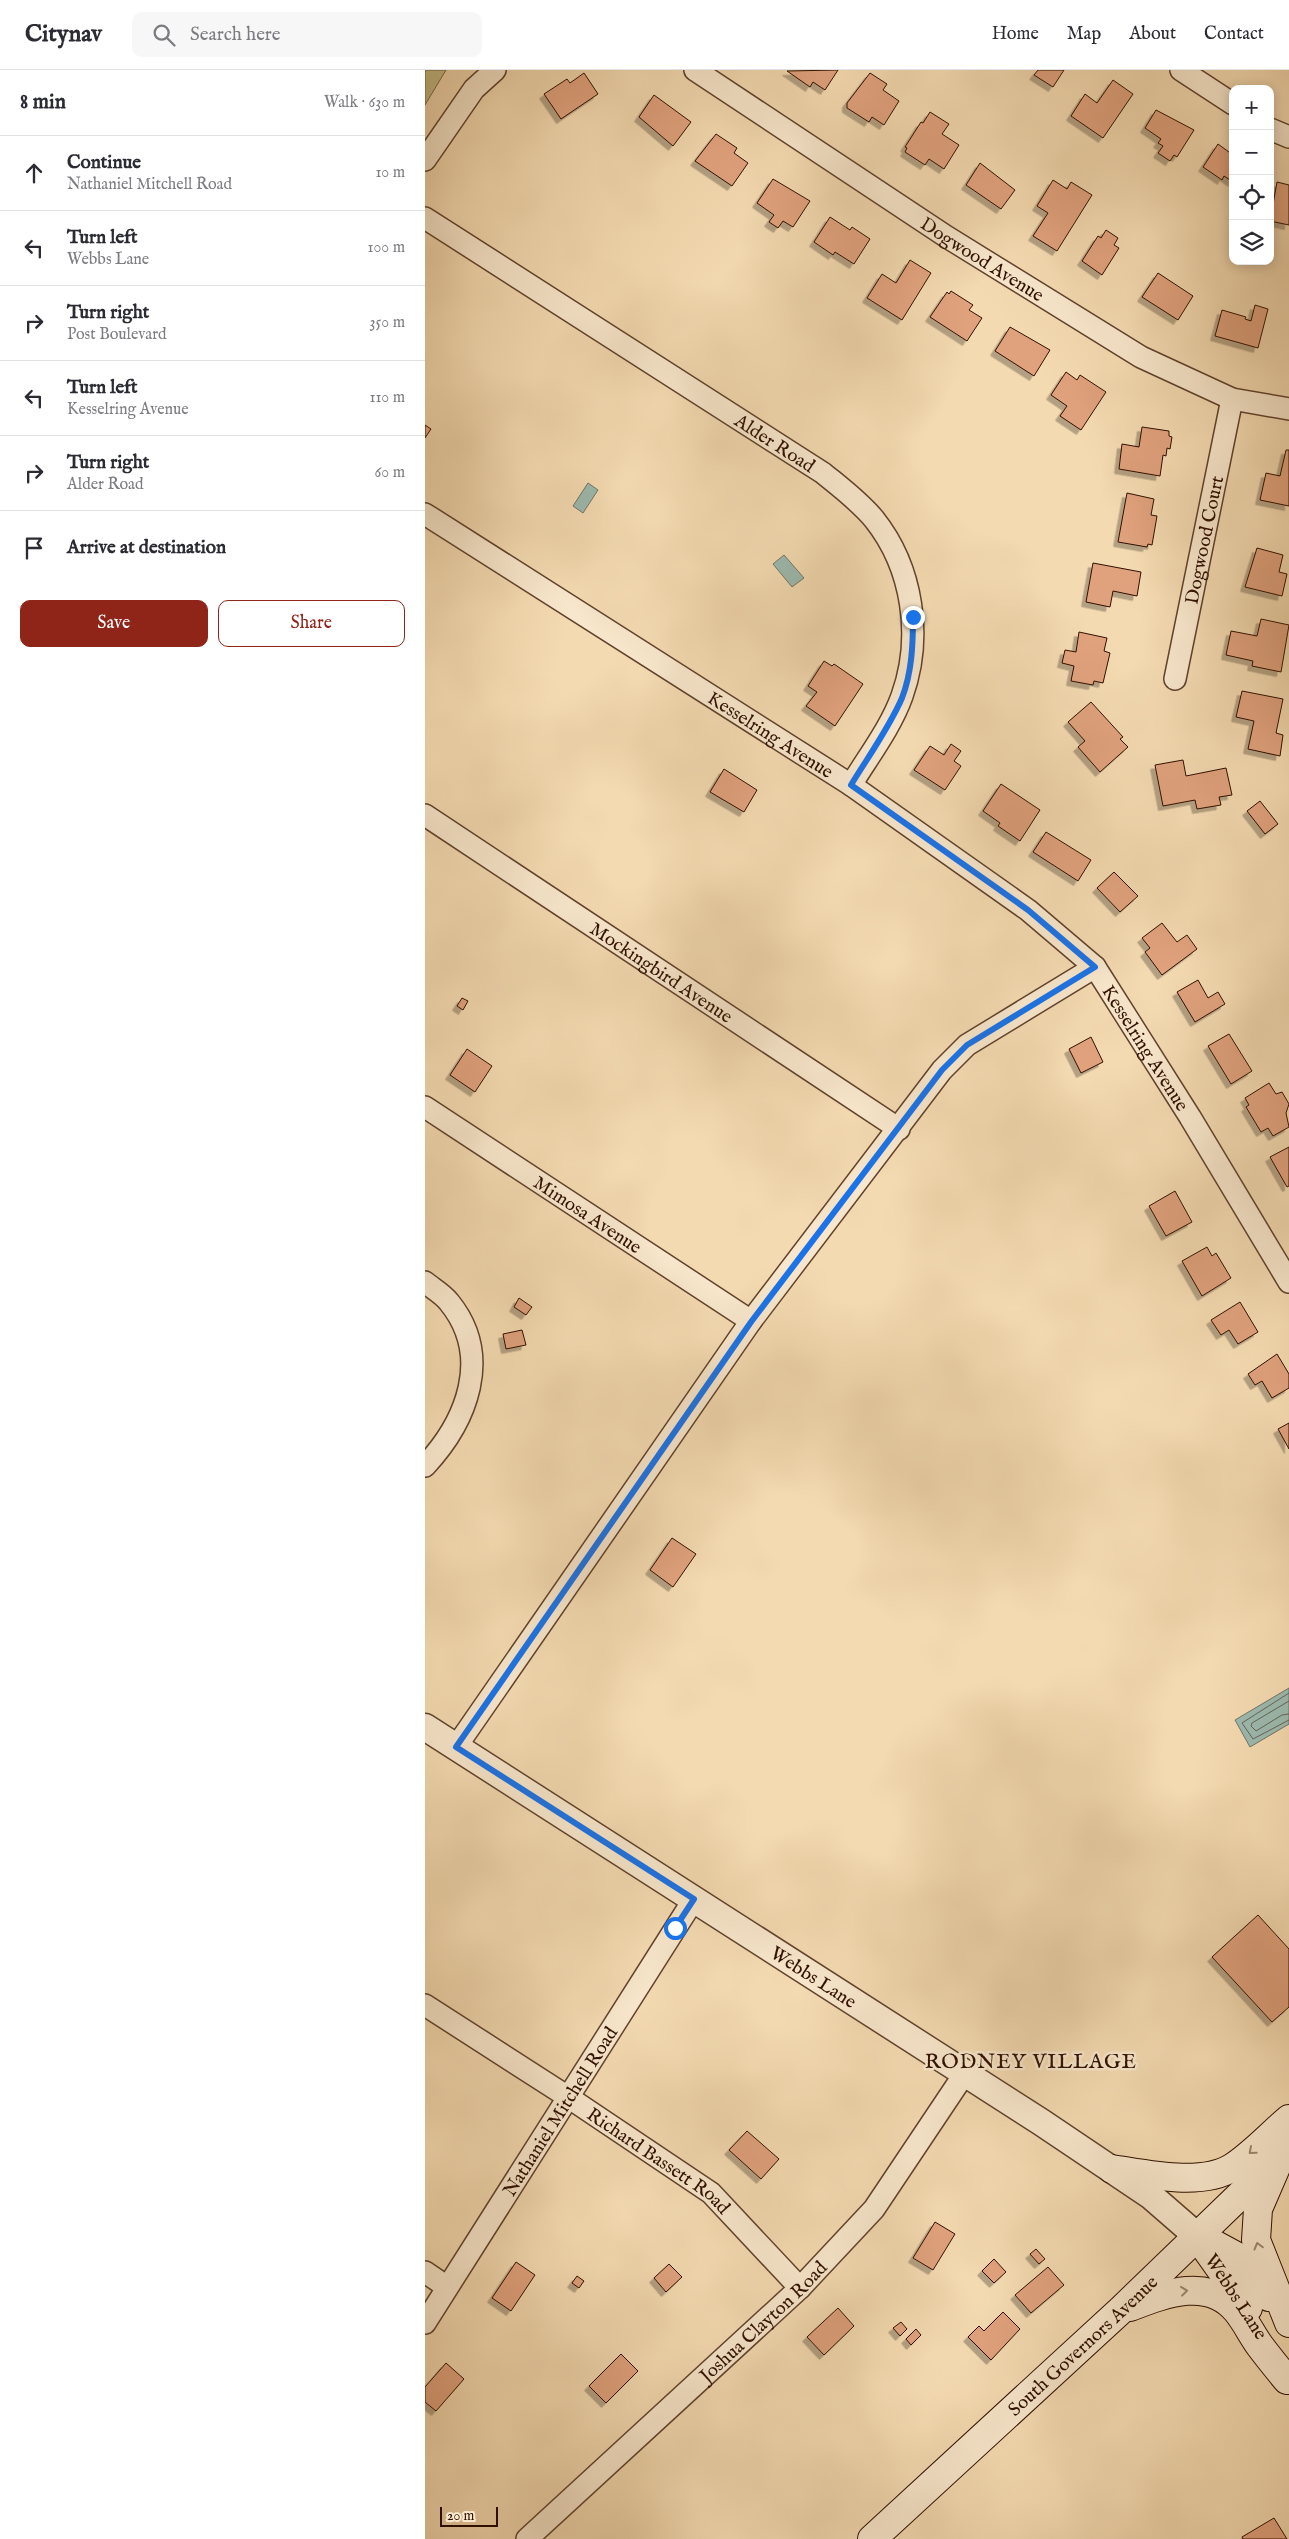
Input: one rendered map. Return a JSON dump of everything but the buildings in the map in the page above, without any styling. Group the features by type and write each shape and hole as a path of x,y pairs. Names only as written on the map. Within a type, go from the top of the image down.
{"main road":[{"path":"1111,2169 1168,2177 1203,2176 1220,2173 1233,2167 1289,2119"},
{"path":"1285,2152 1258,2209 1256,2240 1289,2325"},
{"name":"South Governors Avenue","path":"871,2539 1121,2310 1285,2152"},
{"name":"Webbs Lane","path":"1197,2236 1236,2256 1289,2325"},
{"name":"Webbs Lane","path":"1197,2236 1247,2306 1288,2381"},
{"path":"1121,2310 1171,2293 1199,2290 1212,2292 1227,2300 1237,2310 1261,2347 1288,2381"}],"street":[{"path":"425,160 475,89 495,70"},
{"name":"Dogwood Avenue","path":"695,70 947,237 1133,352 1232,399 1289,409"},
{"path":"1181,70 1229,101"},
{"path":"1272,130 1289,137"},
{"name":"Alder Road","path":"425,218 823,473 851,496 873,518 888,539 901,564 913,617 913,642 902,697 851,785"},
{"name":"Dogwood Court","path":"1175,679 1232,399"},
{"name":"Kesselring Avenue","path":"425,514 851,785 1028,910 1095,967 1190,1117 1289,1282"},
{"name":"Mockingbird Avenue","path":"425,815 899,1129"},
{"path":"456,1747 751,1322 942,1070 967,1045 1095,967"},
{"name":"Mimosa Avenue","path":"425,1107 751,1322"},
{"path":"425,1282 449,1301 466,1332 474,1371 460,1419 425,1466"},
{"name":"Webbs Lane","path":"425,1728 965,2073 1111,2169 1151,2196 1197,2236"},
{"name":"Nathaniel Mitchell Road","path":"425,2323 694,1899"},
{"name":"Richard Bassett Road","path":"425,2005 568,2097 711,2193 800,2288"},
{"name":"Joshua Clayton Road","path":"527,2539 800,2288 874,2209 965,2073"},
{"path":"425,2272 447,2286"}],"shaded area":[{"path":"425,70 446,70 425,105"}],"water":[{"path":"588,483 598,490 583,513 573,506"},
{"path":"784,555 804,578 792,587 773,564"},
{"path":"1289,1688 1289,1724 1250,1747 1235,1720"}],"district":[{"name":"RODNEY VILLAGE","path":"1031,2061"}],"route":[{"path":"675,1928 694,1899 456,1747 751,1322 942,1070 967,1045 1095,967 1028,910 851,785 902,697 910,668 913,617"}]}
